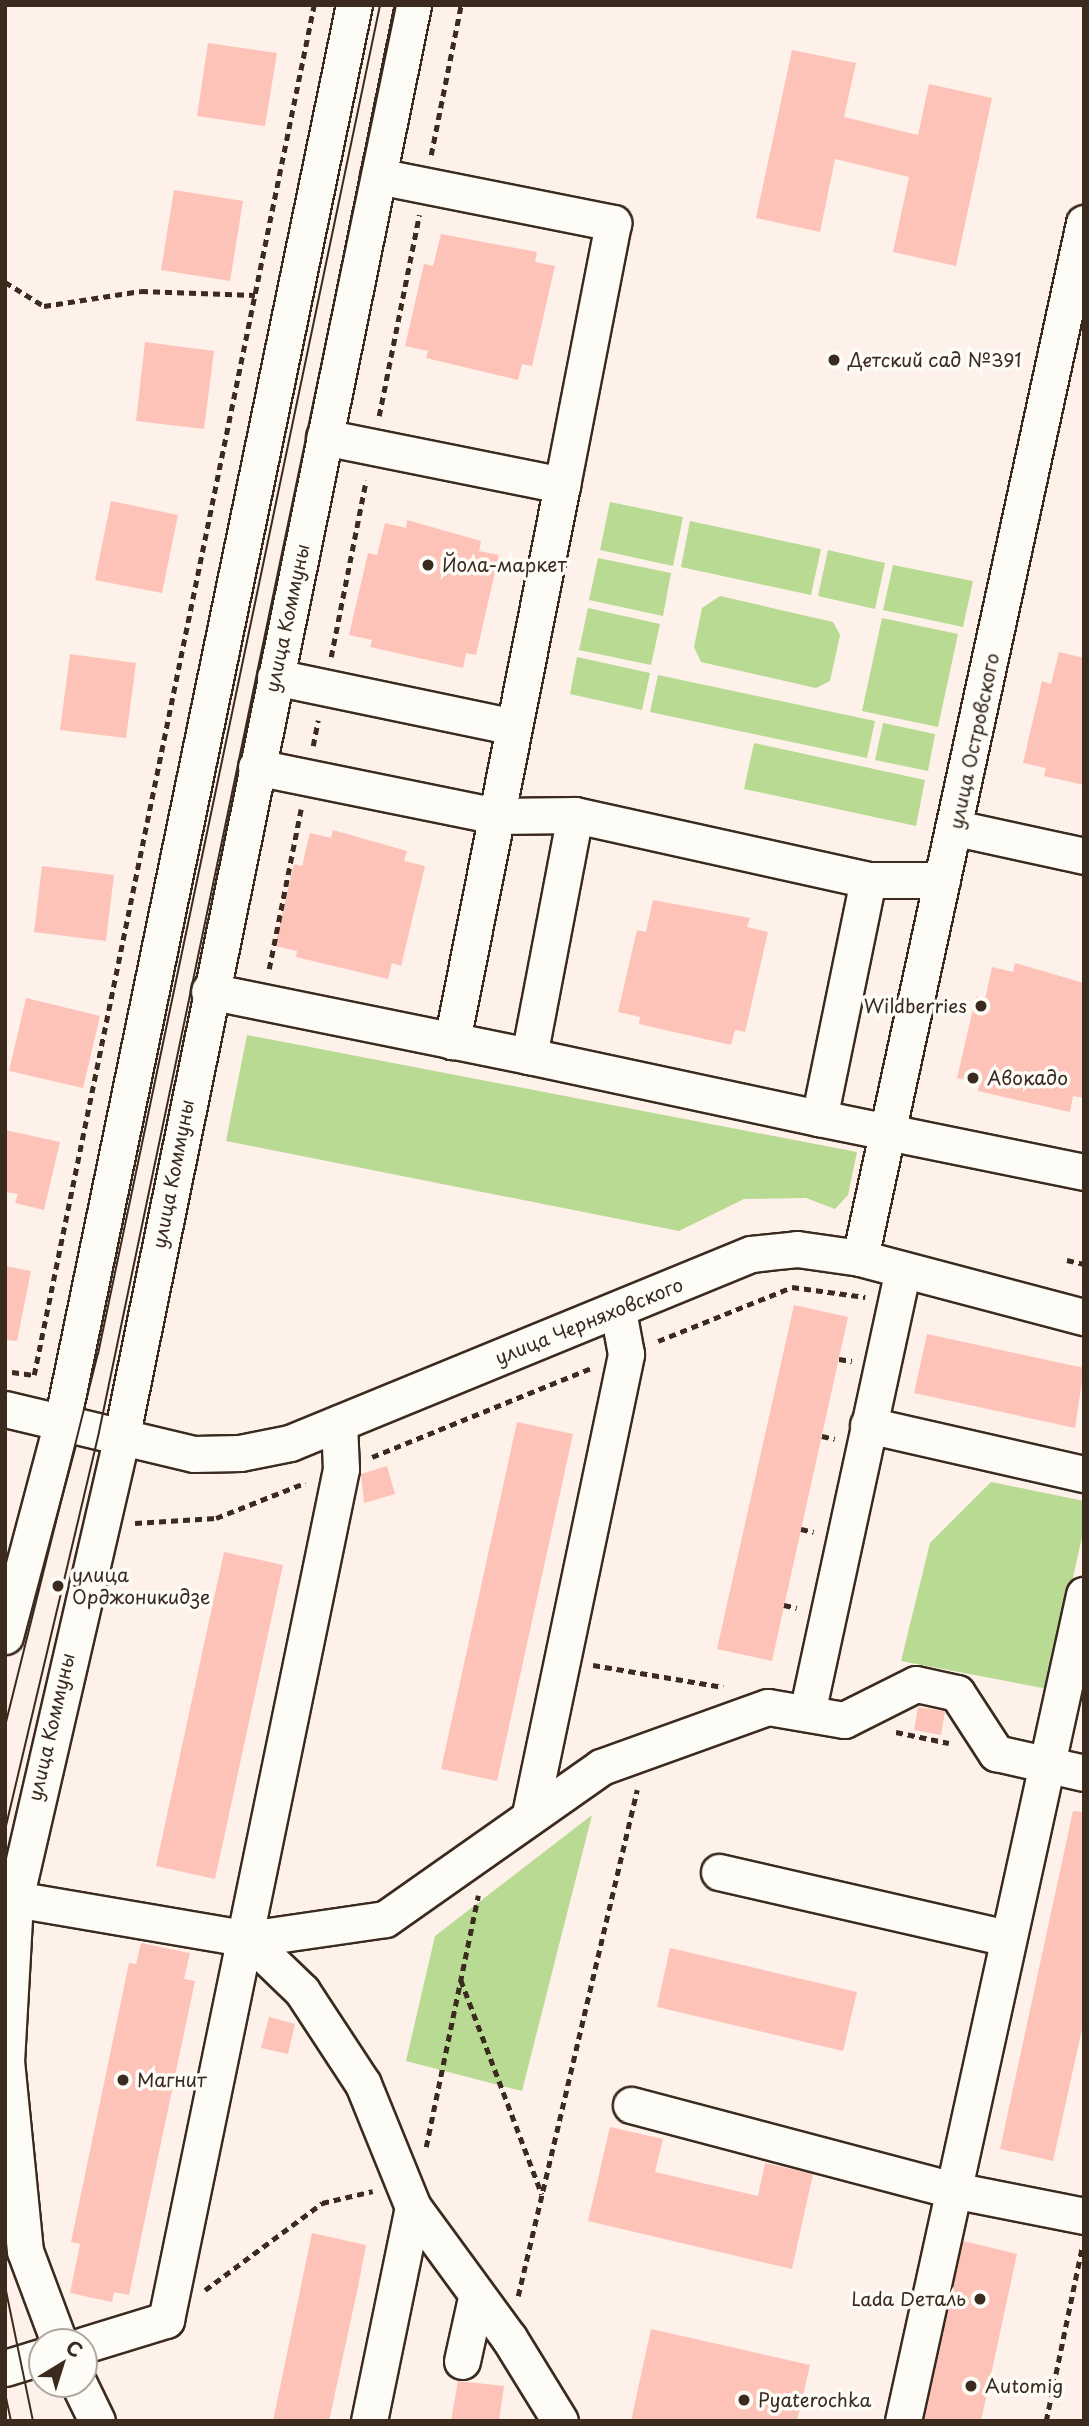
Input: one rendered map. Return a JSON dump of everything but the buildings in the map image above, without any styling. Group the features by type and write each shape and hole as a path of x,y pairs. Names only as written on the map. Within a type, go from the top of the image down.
{"street":[{"path":"5,1636 62,1422 354,5"},
{"name":"улица Коммуны","path":"54,2328 25,2251 6,2062 15,1899 98,1525 110,1435 209,991 413,5"},
{"path":"378,176 613,223 452,1041"},
{"name":"улица Островского","path":"860,1258 942,880 956,828 1084,223"},
{"path":"324,437 562,485"},
{"path":"275,677 514,727"},
{"path":"256,767 496,816 575,815 868,880 942,880"},
{"path":"529,1056 575,815"},
{"path":"956,828 1084,856"},
{"path":"819,1118 868,880"},
{"path":"209,991 529,1056 887,1134 1084,1172"},
{"name":"улица Черняховского","path":"5,1409 194,1454 240,1453 290,1443 618,1311 751,1254 797,1249 860,1258 900,1285 1084,1317"},
{"path":"807,1713 900,1285"},
{"path":"530,1814 626,1354 618,1311"},
{"path":"98,2340 166,2320 248,1939 341,1469 339,1423"},
{"path":"869,1425 1084,1474"},
{"path":"903,2421 1084,1595"},
{"path":"15,1899 248,1939 385,1919 489,1842 601,1767 768,1707 844,1720 916,1684 957,1693 996,1753 1084,1773"},
{"path":"719,1871 1008,1938"},
{"path":"248,1939 302,1991 363,2084 408,2196 476,2298 509,2338 560,2421"},
{"path":"631,2105 953,2190 1084,2216"},
{"path":"369,2421 408,2196"},
{"path":"462,2361 476,2298"},
{"path":"5,2368 28,2361"},
{"path":"86,2398 97,2421"}],"path":[{"path":"12,1373 34,1375 314,5"},
{"path":"429,166 461,5"},
{"path":"262,1003 421,206"},
{"path":"5,282 44,306 141,291 255,295"},
{"path":"1066,1260 1084,1264"},
{"path":"98,1525 216,1518 792,1287 900,1285"},
{"path":"562,1660 727,1688"},
{"path":"844,1720 996,1753"},
{"path":"509,2338 647,1750"},
{"path":"424,2154 489,1842"},
{"path":"461,1980 542,2195"},
{"path":"166,2320 322,2203 408,2196"},
{"path":"1046,2421 1084,2238"}],"green space":[{"path":"610,502 683,517 673,566 600,550"},
{"path":"690,521 821,549 811,595 681,567"},
{"path":"828,550 885,563 875,609 818,596"},
{"path":"598,558 671,573 663,616 589,600"},
{"path":"893,565 973,581 963,627 883,610"},
{"path":"720,596 833,622 840,635 830,681 816,688 701,662 694,647 702,608"},
{"path":"588,608 660,624 651,665 579,650"},
{"path":"882,618 958,634 938,727 862,711"},
{"path":"577,657 650,673 642,710 570,694"},
{"path":"658,675 875,721 867,758 650,712"},
{"path":"883,723 935,734 928,771 875,760"},
{"path":"754,743 925,780 916,826 744,789"},
{"path":"247,1035 857,1152 848,1195 835,1209 806,1198 744,1199 679,1231 226,1141"},
{"path":"991,1482 1084,1501 1084,1528 1048,1689 901,1661 930,1543"},
{"path":"592,1815 522,2091 406,2061 435,1936"}],"tram line":[{"path":"5,1726 98,1354 380,5"},
{"path":"5,1830 99,1432 396,5"},
{"path":"5,2286 33,2421"},
{"path":"5,2393 11,2421"}],"place":[{"name":"Детский сад №391","path":"834,360"},
{"name":"Йола-маркет","path":"428,565"},
{"name":"Wildberries","path":"981,1006"},
{"name":"Авокадо","path":"973,1078"},
{"name":"улица Орджоникидзе","path":"58,1586"},
{"name":"Магнит","path":"123,2080"},
{"name":"Lada Dеталь","path":"980,2299"},
{"name":"Automig","path":"971,2386"},
{"name":"Pyaterochka","path":"744,2400"}]}
